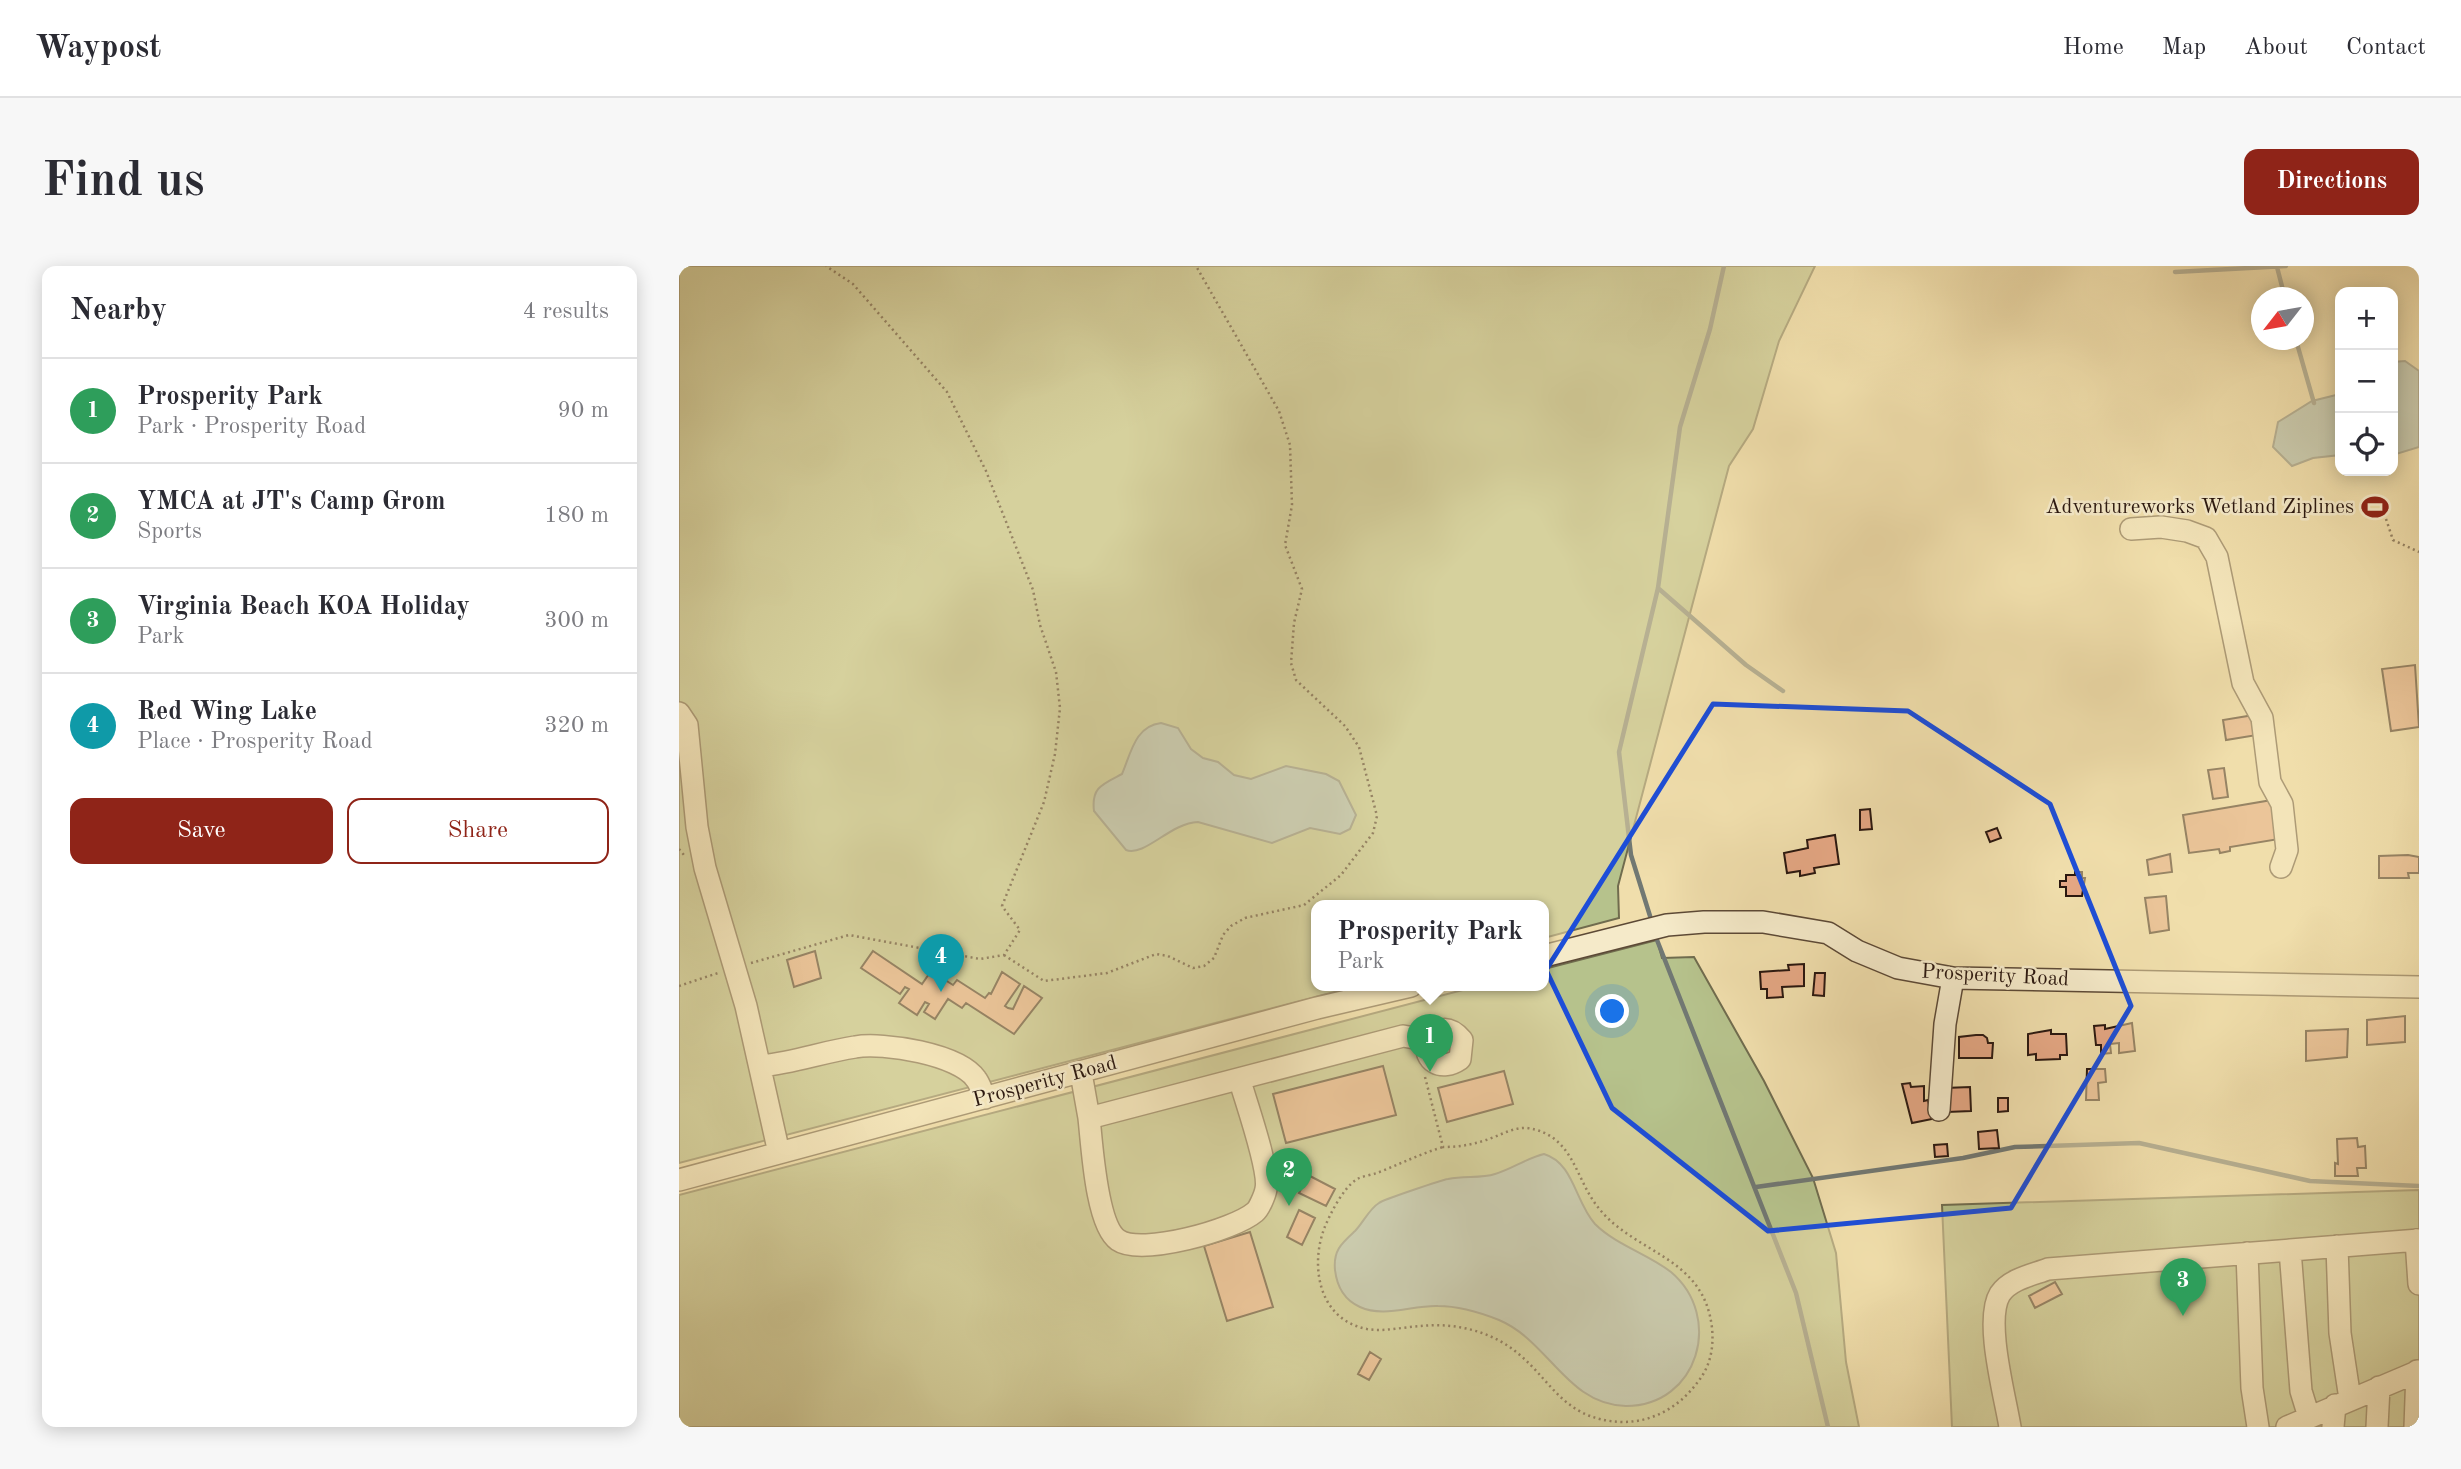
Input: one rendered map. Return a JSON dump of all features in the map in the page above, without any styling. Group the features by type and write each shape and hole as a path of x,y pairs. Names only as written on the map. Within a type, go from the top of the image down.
{"street":[{"path":"2131,529 2161,527 2187,531 2206,538 2217,557 2243,683 2262,718 2270,782 2282,804 2287,850 2281,867"},
{"path":"679,713 687,725 705,868 735,968 779,1153"},
{"name":"Prosperity Road","path":"1549,955 1667,925 1714,921 1763,922 1829,933 1857,951 1898,968 1953,978 2419,987"},
{"path":"1939,1110 1945,1024 1953,978"},
{"name":"Prosperity Road","path":"679,1180 1317,1008 1390,991"},
{"path":"1089,1118 1240,1081 1403,1036 1428,1050"},
{"path":"760,1066 793,1063 857,1046 904,1049 950,1060 976,1077 985,1098"},
{"path":"1081,1073 1095,1176 1105,1220 1116,1240 1131,1245 1160,1244 1196,1235 1222,1228 1256,1212 1267,1187 1240,1081"},
{"path":"2010,1427 1993,1315 2001,1293 2019,1279 2048,1269 2417,1240 2419,1284"},
{"path":"2333,1427 2342,1402 2337,1246"},
{"path":"2290,1250 2301,1391 2309,1417"},
{"path":"2247,1254 2252,1388 2258,1427"},
{"path":"2287,1427 2418,1371 2415,1427"},
{"path":"2377,1427 2379,1387"}],"path":[{"path":"826,266 853,284 947,392 986,471 1033,590 1039,625 1056,673 1060,708 1055,754 1044,802 1002,906 1020,929 1004,955"},
{"path":"679,986 849,935 980,959 1004,955 1044,981 1107,973 1156,954 1168,956 1193,968 1204,966 1214,958 1223,935 1231,926 1245,918 1304,905 1341,875 1373,834 1377,816 1359,747 1345,726 1296,680 1291,663 1294,623 1302,589 1285,545 1293,477 1286,434 1266,387 1196,266"},
{"path":"2386,519 2393,540 2419,552"},
{"path":"1428,1050 1424,1076 1443,1147"},
{"path":"1528,1128 1550,1138 1572,1155 1597,1206 1613,1223 1687,1272 1703,1295 1710,1315 1712,1354 1704,1374 1689,1394 1672,1409 1651,1418 1627,1422 1583,1415 1566,1403 1526,1360 1500,1341 1451,1326 1364,1328 1346,1321 1329,1304 1319,1290 1316,1256 1325,1228 1343,1194 1355,1180 1443,1147 1462,1147 1528,1128"}],"highlighted area":[{"path":"1713,704 1908,711 2050,804 2131,1006 2011,1208 1768,1231 1612,1108 1546,970"}],"green space":[{"path":"679,266 1815,266 1779,341 1753,429 1729,466 1618,886 1619,918 1549,937 1549,900 1311,900 1311,991 1338,991 679,1163"},
{"path":"1657,940 1662,958 1694,957 1764,1081 1813,1178 1836,1253 1846,1362 1859,1427 679,1427 679,1195 1459,991 1549,991 1549,968"},
{"path":"2419,1190 2419,1427 1952,1427 1942,1205"}],"water":[{"path":"2405,361 2419,371 2419,447 2398,453 2398,413 2398,362"},
{"path":"2335,395 2335,456 2313,458 2292,466 2273,447 2278,422 2312,401"},
{"path":"1161,723 1178,728 1191,749 1203,758 1218,762 1234,775 1251,779 1286,766 1326,774 1339,781 1356,815 1350,829 1340,834 1310,828 1272,843 1198,822 1178,828 1141,849 1126,850 1094,811 1094,796 1100,787 1122,774 1131,749 1145,729"},
{"path":"1544,1154 1554,1159 1568,1174 1595,1224 1613,1238 1671,1272 1687,1291 1696,1312 1699,1334 1695,1356 1686,1375 1671,1391 1651,1402 1626,1406 1606,1403 1588,1395 1573,1384 1532,1342 1499,1320 1446,1306 1369,1310 1350,1301 1337,1282 1337,1252 1379,1203 1448,1179 1495,1174"}],"building":[{"path":"2415,665 2419,727 2391,731 2382,669"},
{"path":"2254,715 2257,735 2226,740 2223,720"},
{"path":"2224,768 2228,797 2213,799 2208,770"},
{"path":"2272,800 2279,839 2230,847 2230,851 2220,853 2219,849 2189,853 2183,815"},
{"path":"1870,809 1872,829 1860,830 1860,810"},
{"path":"1997,828 2001,838 1990,842 1986,832"},
{"path":"1835,835 1839,864 1814,868 1815,873 1800,876 1800,871 1787,873 1784,853 1808,848 1807,840"},
{"path":"2170,854 2172,872 2149,875 2147,860"},
{"path":"2379,856 2419,857 2419,873 2408,873 2409,878 2379,878"},
{"path":"2075,872 2082,872 2082,878 2085,878 2082,896 2066,896 2066,887 2060,887 2060,881 2066,881 2066,875 2075,875"},
{"path":"2166,896 2169,930 2150,933 2145,898"},
{"path":"815,951 821,978 794,987 787,960"},
{"path":"873,951 922,984 931,971 953,985 957,980 985,998 991,994 1002,972 1020,984 1005,1006 1008,1008 1013,1009 1024,986 1042,998 1014,1034 966,1003 962,1008 948,999 935,1019 924,1012 929,1004 925,1002 917,1015 899,1003 909,989 905,987 900,994 861,968"},
{"path":"1804,964 1804,986 1782,987 1783,997 1767,998 1767,989 1761,989 1760,972 1789,970 1788,965"},
{"path":"1815,973 1825,973 1824,996 1813,995"},
{"path":"2405,1016 2405,1042 2367,1045 2367,1020"},
{"path":"2132,1023 2135,1051 2119,1053 2119,1043 2110,1044 2111,1053 2101,1054 2101,1045 2096,1045 2094,1026 2105,1025 2105,1029"},
{"path":"2348,1029 2347,1057 2306,1061 2306,1031"},
{"path":"2051,1030 2051,1034 2066,1034 2067,1055 2060,1055 2060,1059 2036,1060 2036,1054 2028,1055 2028,1034"},
{"path":"1983,1035 1988,1043 1993,1043 1992,1058 1959,1058 1959,1037"},
{"path":"1383,1066 1396,1115 1286,1143 1273,1094"},
{"path":"2087,1069 2105,1069 2106,1082 2098,1083 2099,1100 2086,1100"},
{"path":"1504,1071 1513,1104 1447,1122 1438,1088"},
{"path":"1910,1083 1911,1087 1924,1086 1924,1101 1928,1100 1932,1119 1912,1123 1902,1084"},
{"path":"1970,1087 1971,1111 1947,1112 1945,1088"},
{"path":"1998,1098 2008,1098 2008,1111 1998,1112"},
{"path":"1997,1130 1999,1148 1979,1149 1978,1132"},
{"path":"2357,1138 2358,1147 2365,1146 2366,1168 2357,1168 2358,1176 2335,1176 2335,1163 2338,1164 2337,1139"},
{"path":"1947,1144 1948,1156 1935,1157 1934,1145"},
{"path":"1308,1175 1335,1189 1326,1206 1299,1193"},
{"path":"1299,1210 1315,1218 1302,1245 1287,1237"},
{"path":"1250,1232 1273,1307 1227,1321 1204,1246"},
{"path":"2055,1282 2062,1294 2035,1308 2029,1296"},
{"path":"1370,1352 1381,1359 1369,1380 1358,1374"}],"waterway":[{"path":"1650,916 1631,855 1619,752 1658,588 1680,427 1710,329 1724,266"},
{"path":"2175,272 2286,266"},
{"path":"2277,267 2282,287"},
{"path":"2299,350 2314,403"},
{"path":"1658,588 1746,665 1783,691"},
{"path":"1657,940 1796,1293 1828,1427"},
{"path":"1756,1187 1963,1158 2015,1147 2139,1143 2310,1181 2419,1186"}],"place":[{"name":"Adventureworks Wetland Ziplines","path":"2375,507"},
{"name":"Red Wing Lake","path":"941,992"},
{"name":"Prosperity Park","path":"1430,1072"},
{"name":"YMCA at JT's Camp Grom","path":"1289,1206"},
{"name":"Virginia Beach KOA Holiday","path":"2183,1316"}]}
